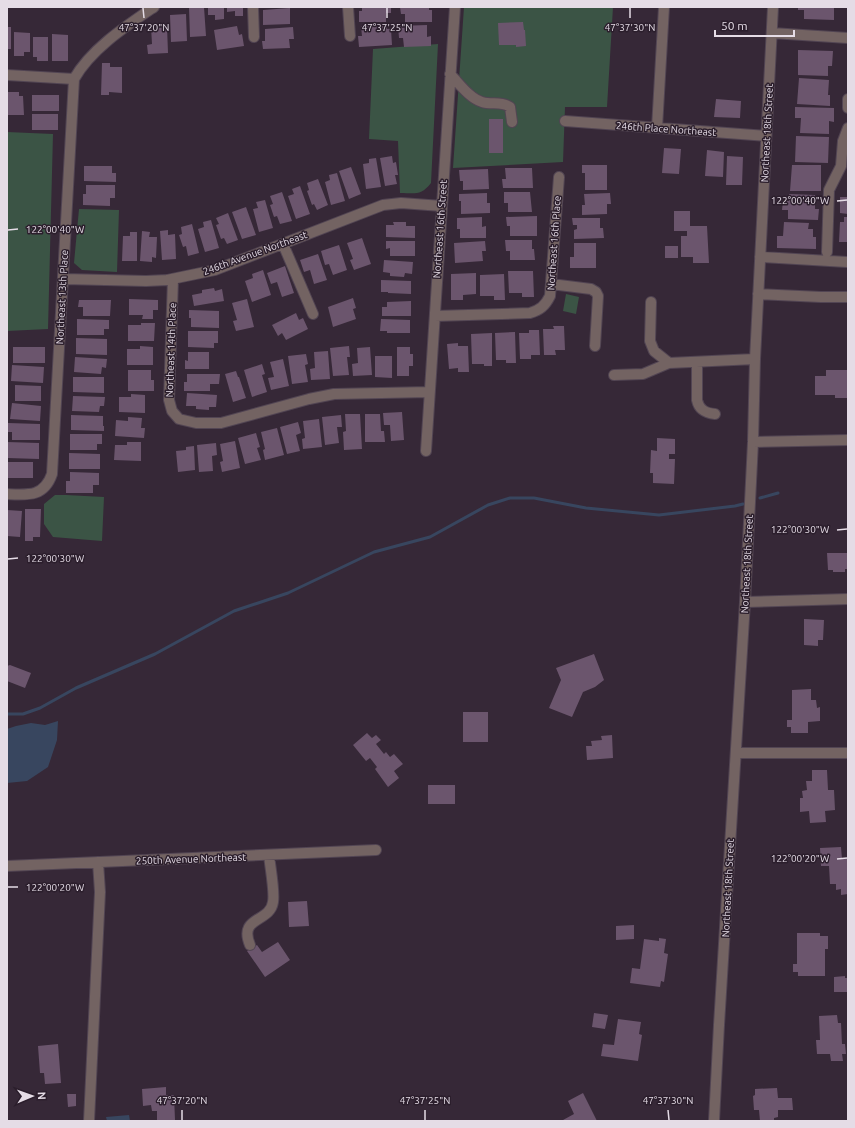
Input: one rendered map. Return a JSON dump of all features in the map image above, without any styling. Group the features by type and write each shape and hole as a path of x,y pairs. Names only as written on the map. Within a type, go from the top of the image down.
{"street":[{"path":"7,75 74,79 96,51 137,18 154,7"},
{"path":"253,7 254,37"},
{"path":"348,7 350,36"},
{"name":"Northeast 16th Street","path":"426,451 455,7"},
{"path":"657,128 664,7"},
{"name":"Northeast 18th Street","path":"714,1121 745,602 753,442 758,294 773,7"},
{"path":"772,33 848,38"},
{"path":"450,74 476,99 482,102 507,105 510,107 512,122"},
{"name":"Northeast 13th Place","path":"7,494 31,494 44,488 49,483 52,474 74,79"},
{"path":"848,99 848,108"},
{"name":"246th Place Northeast","path":"565,121 766,136"},
{"path":"827,252 829,190 841,166 843,141 848,128"},
{"name":"Northeast 16th Place","path":"434,316 530,312 537,311 543,307 550,296 559,177"},
{"name":"246th Avenue Northeast","path":"64,279 146,281 173,279 215,270 383,205 401,203 442,206"},
{"path":"284,244 313,314"},
{"path":"760,257 847,262"},
{"name":"Northeast 14th Place","path":"173,279 169,400 172,411 178,419 196,423 221,423 309,399 334,394 430,392"},
{"path":"551,284 591,289 597,294 595,346"},
{"path":"758,294 822,298 848,297"},
{"path":"651,302 650,341 654,351 669,363"},
{"path":"614,375 643,374 669,363 755,359"},
{"path":"697,362 698,406 703,410 715,414"},
{"path":"753,442 848,440"},
{"path":"745,602 848,599"},
{"path":"736,753 848,753"},
{"name":"250th Avenue Northeast","path":"7,866 376,850"},
{"path":"250,945 247,938 247,929 251,924 270,910 273,901 269,855"},
{"path":"88,1121 100,892 98,862"}],"green space":[{"path":"464,7 613,7 607,107 565,107 563,162 453,168"},
{"path":"438,44 431,183 421,192 400,193 398,141 369,139 373,49"},
{"path":"7,132 53,134 48,329 7,331"},
{"path":"79,209 119,210 117,272 82,270 74,263"},
{"path":"566,294 579,297 576,314 563,311"},
{"path":"55,495 104,497 102,541 53,537 44,524 44,504"}],"water":[{"path":"58,721 57,740 48,767 27,781 7,783 7,729 31,723 45,725"},
{"path":"129,1115 130,1121 107,1121 106,1117"}],"building":[{"path":"189,7 204,7 206,36 190,37"},
{"path":"208,7 224,7 224,19 215,20 215,15 208,15"},
{"path":"227,7 243,7 243,16 235,16 235,11 227,12"},
{"path":"362,7 391,7 391,13 386,13 386,22 359,22 359,11 362,11"},
{"path":"400,7 429,7 429,10 432,10 432,22 405,22 405,14 401,14"},
{"path":"798,7 832,7 834,8 834,20 804,19 804,10 798,10"},
{"path":"290,8 290,24 263,25 263,10"},
{"path":"186,14 187,41 171,42 170,15"},
{"path":"523,22 526,46 516,47 516,45 499,45 498,23"},
{"path":"387,25 387,29 391,29 392,45 359,47 358,36 362,36 361,26"},
{"path":"427,25 427,37 431,36 431,46 404,47 403,38 399,38 398,26"},
{"path":"167,26 168,53 148,54 147,45 152,44 151,27"},
{"path":"237,26 239,35 242,34 244,46 217,50 214,30"},
{"path":"7,27 11,27 11,49 7,49"},
{"path":"293,27 294,39 289,39 290,48 263,49 262,41 265,41 265,29"},
{"path":"14,32 30,33 30,52 24,52 24,56 14,56"},
{"path":"52,34 68,35 68,61 52,61"},
{"path":"33,37 48,37 48,61 37,61 37,57 33,57"},
{"path":"798,50 833,51 832,66 828,66 828,76 798,75"},
{"path":"102,63 110,63 110,67 122,67 122,93 109,92 109,95 101,95"},
{"path":"799,78 829,80 828,95 830,95 830,106 797,104"},
{"path":"8,92 19,92 19,96 23,96 24,115 8,115"},
{"path":"32,95 59,95 59,111 32,111"},
{"path":"716,99 741,101 740,118 714,117"},
{"path":"795,107 834,108 834,122 829,121 829,134 800,133 801,118 795,118"},
{"path":"32,114 58,114 58,130 32,130"},
{"path":"489,119 503,119 503,153 489,153"},
{"path":"796,136 829,137 828,163 795,162"},
{"path":"664,148 681,149 679,174 662,173"},
{"path":"707,150 724,152 723,177 705,176"},
{"path":"392,156 393,163 396,162 398,175 395,175 397,184 385,186 380,158"},
{"path":"727,156 743,157 742,185 726,185"},
{"path":"376,158 381,187 366,189 363,164 369,163 369,159"},
{"path":"582,165 607,165 607,190 585,190 585,173 582,173"},
{"path":"792,165 821,165 821,191 790,191"},
{"path":"84,166 112,166 112,173 116,173 116,182 84,181"},
{"path":"351,167 361,194 349,199 339,171"},
{"path":"505,168 532,168 533,188 503,188 502,179 506,179"},
{"path":"488,169 489,189 463,190 463,181 460,181 459,170"},
{"path":"337,173 345,201 331,205 325,182 330,180 329,175"},
{"path":"318,179 328,205 317,210 314,204 312,205 307,191 309,190 307,183"},
{"path":"86,185 115,185 115,198 110,198 110,206 83,205 83,194 86,194"},
{"path":"300,186 310,214 296,219 288,196 294,194 292,189"},
{"path":"282,192 292,221 280,224 277,216 274,217 270,205 273,204 270,196"},
{"path":"504,192 530,192 532,212 508,212 508,203 504,203"},
{"path":"487,193 487,203 490,203 490,213 461,214 461,201 459,201 459,194"},
{"path":"610,193 611,204 607,204 607,214 582,215 582,205 585,205 584,194"},
{"path":"789,194 815,195 815,209 819,209 818,220 788,219 788,210 782,210 783,201 789,201"},
{"path":"840,197 848,197 848,214 840,213"},
{"path":"265,200 273,228 259,232 253,209 258,208 256,202"},
{"path":"246,207 256,235 242,239 232,212"},
{"path":"674,211 690,211 690,226 707,226 709,263 693,263 693,257 681,257 681,236 687,236 687,231 674,231"},
{"path":"228,213 238,240 227,244 224,238 221,239 216,225 219,224 216,218"},
{"path":"537,216 537,236 510,236 510,226 507,226 506,217"},
{"path":"482,217 482,227 486,226 486,238 460,238 460,229 457,229 457,218"},
{"path":"844,217 848,217 848,242 839,242 840,222 844,222"},
{"path":"572,218 600,218 600,228 603,228 604,238 574,239 574,230 577,229 577,225 573,225"},
{"path":"211,220 219,248 205,252 198,229 204,227 203,222"},
{"path":"393,222 406,222 406,226 415,226 415,238 386,237 386,225 394,225"},
{"path":"784,222 809,223 808,229 813,229 813,237 816,237 816,249 777,248 777,236 783,236"},
{"path":"192,224 199,253 188,256 186,246 183,247 179,235 182,234 181,227"},
{"path":"168,230 168,235 175,234 176,259 162,260 160,231"},
{"path":"142,231 150,232 149,237 157,237 156,258 152,257 152,262 140,261"},
{"path":"130,232 137,232 137,261 122,261 123,236 130,236"},
{"path":"362,238 371,264 354,270 350,260 353,259 347,243"},
{"path":"505,240 532,240 532,249 534,249 535,260 510,260 510,251 506,251"},
{"path":"386,241 415,241 415,256 390,256 390,248 386,249"},
{"path":"485,241 486,251 482,251 483,261 455,263 454,243"},
{"path":"574,243 596,243 596,268 570,268 570,257 574,257"},
{"path":"339,245 347,270 333,275 329,264 325,265 321,251"},
{"path":"665,246 678,246 678,258 665,258"},
{"path":"318,254 327,280 314,284 310,270 304,272 300,260"},
{"path":"384,260 413,262 412,274 405,273 404,277 390,276 390,273 383,272"},
{"path":"285,266 294,293 282,297 277,282 271,284 267,273"},
{"path":"263,270 271,295 252,302 245,281 253,278 252,274"},
{"path":"508,271 533,271 534,297 522,297 522,293 509,293"},
{"path":"476,273 476,294 463,295 463,300 451,300 451,274"},
{"path":"504,274 505,300 494,300 494,296 480,296 480,275"},
{"path":"381,280 411,281 411,294 381,292"},
{"path":"214,288 215,291 222,289 224,301 194,306 192,295 202,293 202,290"},
{"path":"353,298 356,308 353,309 356,319 333,327 328,307"},
{"path":"129,299 158,300 158,310 153,310 153,319 142,319 143,315 129,315"},
{"path":"247,299 254,327 236,331 233,321 237,320 232,303"},
{"path":"79,300 111,300 110,316 83,316 83,307 78,307"},
{"path":"411,301 411,316 382,316 382,307 387,307 387,302"},
{"path":"189,310 219,311 219,328 191,327"},
{"path":"296,313 299,320 303,318 308,329 286,340 282,333 278,336 272,325"},
{"path":"77,319 109,320 109,329 104,329 104,335 77,335"},
{"path":"381,319 410,320 410,333 387,333 387,331 380,331"},
{"path":"141,323 155,323 154,341 128,341 128,325 141,325"},
{"path":"553,326 564,326 565,350 555,350 556,355 544,355 543,329 554,329"},
{"path":"529,330 539,330 540,355 531,355 531,359 520,359 519,333 529,333"},
{"path":"188,331 218,331 218,343 214,343 214,348 188,347"},
{"path":"515,332 516,363 506,363 506,360 496,360 495,333"},
{"path":"492,333 492,366 472,364 471,334"},
{"path":"76,338 107,339 107,355 76,354"},
{"path":"458,343 458,346 468,346 469,372 458,372 458,368 449,369 447,344"},
{"path":"140,346 153,347 153,365 127,365 127,349 140,349"},
{"path":"349,346 350,357 347,357 349,375 333,376 330,348"},
{"path":"13,347 45,347 45,363 13,363"},
{"path":"370,347 372,375 353,376 352,364 358,363 357,348"},
{"path":"397,347 410,347 410,354 413,354 413,366 409,366 409,376 397,376"},
{"path":"328,351 330,379 311,380 310,369 315,368 314,352"},
{"path":"188,352 209,352 209,369 185,369 185,360 188,361"},
{"path":"306,354 308,364 305,365 308,382 292,384 288,356"},
{"path":"375,356 392,356 392,378 375,377"},
{"path":"75,357 107,359 106,368 102,367 101,374 74,372"},
{"path":"283,359 289,386 271,390 268,378 274,377 270,362"},
{"path":"262,364 265,374 262,375 267,392 252,397 244,370"},
{"path":"12,365 44,367 43,383 11,381"},
{"path":"128,370 151,370 151,380 154,380 154,391 128,391"},
{"path":"826,370 847,370 848,398 835,398 835,395 815,395 815,376 826,376"},
{"path":"236,371 246,398 233,402 225,374"},
{"path":"187,374 220,374 219,384 210,384 210,391 184,391 184,382 187,382"},
{"path":"73,377 104,377 104,393 73,392"},
{"path":"15,385 41,386 41,401 15,401"},
{"path":"187,393 217,395 216,407 209,407 209,410 196,409 196,406 186,406"},
{"path":"131,394 145,395 145,413 119,412 119,397 131,397"},
{"path":"73,396 105,397 104,406 100,406 99,412 72,411"},
{"path":"12,403 41,406 40,421 10,419"},
{"path":"402,412 404,440 391,441 390,425 384,425 383,413"},
{"path":"345,414 360,414 362,449 344,450 343,432 346,431"},
{"path":"365,414 380,414 381,431 384,431 385,442 365,442"},
{"path":"71,415 103,416 104,431 71,430"},
{"path":"341,415 342,427 337,427 339,443 325,445 322,417"},
{"path":"128,417 142,418 141,428 145,428 144,438 115,436 116,420 128,421"},
{"path":"319,419 322,447 303,449 302,439 305,438 303,421"},
{"path":"298,422 301,433 296,435 300,451 287,454 280,427"},
{"path":"8,423 40,424 40,440 12,440 12,432 8,432"},
{"path":"277,428 284,455 265,460 263,450 265,449 261,432"},
{"path":"256,433 260,447 257,448 261,460 245,464 238,438"},
{"path":"70,434 102,434 102,444 97,444 97,450 70,450"},
{"path":"657,438 675,439 675,454 669,454 669,459 675,459 674,484 653,483 653,473 650,473 651,450 657,451"},
{"path":"235,441 240,468 222,472 220,462 223,461 220,444"},
{"path":"7,442 39,443 39,459 7,458"},
{"path":"127,442 141,442 141,461 114,460 115,445 127,445"},
{"path":"216,443 217,455 212,456 213,471 199,472 197,445"},
{"path":"194,446 195,470 178,472 176,451 186,450 186,447"},
{"path":"69,453 100,454 100,469 69,469"},
{"path":"7,462 33,462 33,478 7,478"},
{"path":"70,472 99,473 99,485 93,485 93,493 66,493 66,481 70,481"},
{"path":"25,509 41,509 40,537 33,537 33,541 25,541"},
{"path":"7,510 22,511 20,537 7,536"},
{"path":"827,553 848,553 848,569 845,569 845,572 833,572 833,570 828,570"},
{"path":"804,619 824,620 823,640 818,640 818,646 804,645"},
{"path":"594,654 604,680 595,687 583,692 572,717 549,708 561,680 556,668"},
{"path":"10,665 31,673 25,688 7,681 7,666"},
{"path":"811,689 811,700 816,700 817,708 820,707 820,721 808,722 808,733 791,733 791,727 787,727 787,720 792,720 792,690"},
{"path":"463,712 488,712 488,742 463,742"},
{"path":"367,733 372,738 376,735 381,740 376,744 384,754 386,752 390,757 394,754 403,764 394,771 399,778 388,787 375,769 377,767 370,758 366,761 353,745"},
{"path":"612,735 613,758 587,760 586,746 592,746 591,741 602,740 601,736"},
{"path":"812,770 827,770 828,790 834,790 835,810 825,811 826,822 810,823 809,811 800,812 800,798 803,798 802,791 807,790 806,781 812,781"},
{"path":"428,785 455,785 455,804 428,804"},
{"path":"841,847 842,859 848,858 848,894 841,895 841,889 836,890 836,884 830,884 829,866 821,866 820,848"},
{"path":"307,901 309,926 289,927 288,902"},
{"path":"634,925 634,939 616,940 616,926"},
{"path":"797,933 820,933 820,936 828,936 828,949 825,949 825,976 798,976 798,972 793,972 793,964 797,964"},
{"path":"659,938 666,939 664,953 668,954 664,982 661,981 660,987 630,983 632,968 640,969 644,939 659,941"},
{"path":"278,942 290,960 265,977 247,951 257,945 262,952"},
{"path":"845,976 845,978 848,978 848,992 834,992 834,977"},
{"path":"594,1013 608,1015 605,1029 592,1027"},
{"path":"837,1015 838,1023 841,1023 842,1044 845,1044 846,1054 842,1054 843,1061 831,1061 830,1054 817,1054 816,1040 820,1040 819,1016"},
{"path":"618,1019 641,1022 639,1034 642,1035 638,1061 601,1056 603,1044 614,1045"},
{"path":"58,1044 61,1083 45,1084 44,1073 40,1073 38,1046"},
{"path":"166,1087 166,1095 174,1095 175,1120 157,1121 157,1111 152,1111 151,1105 143,1106 142,1089"},
{"path":"777,1088 778,1098 792,1098 793,1110 778,1110 778,1117 774,1118 774,1121 760,1121 759,1110 754,1110 753,1096 755,1095 755,1089"},
{"path":"583,1093 597,1121 563,1121 574,1114 568,1101"},
{"path":"67,1094 76,1094 76,1106 68,1107"}],"waterway":[{"path":"760,498 778,493"},
{"path":"7,714 23,714 40,708 76,688 155,654 234,611 288,593 374,552 430,537 488,505 510,498 534,498 586,508 659,515 743,504"}]}
